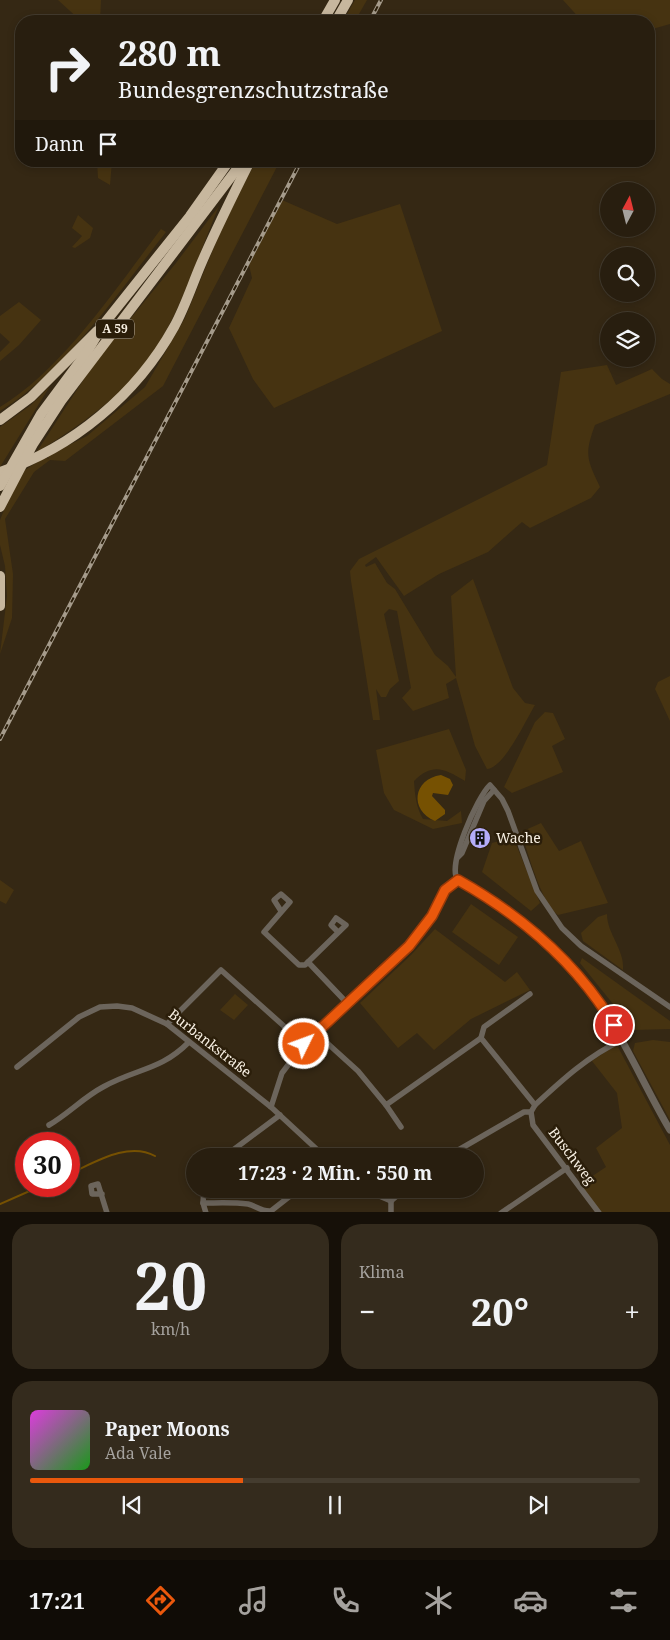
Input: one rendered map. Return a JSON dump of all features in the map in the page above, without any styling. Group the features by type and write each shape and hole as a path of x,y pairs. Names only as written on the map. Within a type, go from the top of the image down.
{"highway":[{"path":"326,15 335,0"},
{"path":"339,15 348,0"},
{"name":"A 59","path":"0,486 41,414 87,352 103,326 190,216 225,167"},
{"name":"A 59","path":"0,507 33,444 61,401 238,167"},
{"path":"0,472 29,460 63,442 99,416 121,396 158,352 180,314 218,224 247,167"},
{"path":"0,420 31,397 103,326"},
{"path":"0,576 0,606"}],"street":[{"path":"670,1007 581,946 562,928 537,891 508,811 492,787 457,852 458,857 454,873 458,880 495,902 546,941 594,995 622,1040 670,1130"},
{"path":"271,1107 282,1073 304,1044 409,946 432,916 445,890 458,880"},
{"path":"281,911 264,932 299,965 305,965 338,932"},
{"path":"308,962 347,1003"},
{"path":"167,1024 221,970 304,1044"},
{"path":"386,1105 481,1038 484,1028 530,994"},
{"name":"Burbankstraße","path":"16,1067 79,1017 100,1007 118,1006 132,1008 167,1024 271,1107 315,1148"},
{"path":"316,1033 358,1071 386,1105 401,1127"},
{"path":"481,1038 535,1105"},
{"path":"462,1148 524,1112 531,1112 535,1105 577,1067 597,1052 622,1040"},
{"path":"49,1125 101,1088 123,1077 157,1066 174,1057 189,1042"},
{"name":"Buschweg","path":"531,1112 534,1125 599,1212"},
{"path":"236,1148 280,1115"},
{"path":"501,1212 567,1168"},
{"path":"102,1194 107,1212"},
{"path":"203,1198 206,1212"},
{"path":"203,1204 250,1205 266,1212 289,1198"},
{"path":"383,1198 390,1201"},
{"path":"390,1201 394,1198"},
{"path":"390,1201 391,1212"},
{"path":"198,1212 203,1204"}],"shaded area":[{"path":"58,0 101,0 100,15 74,15"},
{"path":"355,0 367,0 358,15 346,15"},
{"path":"563,0 670,0 670,24 655,28 655,15 577,15"},
{"path":"97,167 112,167 110,185 98,178"},
{"path":"253,167 277,167 163,386 65,461 50,460 34,472 5,519 13,574 12,618 0,654 7,596 5,566 0,545 0,520 11,493 25,470 45,457 49,459 47,456 87,436 145,387 185,318 225,220"},
{"path":"282,200 337,224 400,204 442,331 274,408 253,379 229,328 252,278 249,265"},
{"path":"219,206 182,298 159,343 146,363 130,382 97,411 36,453 95,362 176,263"},
{"path":"78,215 93,228 90,238 75,248 72,247 82,236 72,228"},
{"path":"161,229 166,232 69,353 24,395 0,411 0,407 23,391 46,371 88,326"},
{"path":"19,302 41,320 19,345 0,361 0,352 10,342 0,333 0,316"},
{"path":"600,366 608,367 616,385 652,369 670,384 670,394 595,425 589,443 588,457 600,487 591,498 530,528 522,522 488,552 439,574 404,596 376,557 365,565 366,567 375,563 387,583 395,589 435,655 448,666 456,677 451,596 473,579 513,688 525,703 535,705 507,752 494,767 487,769 475,746 456,678 446,684 449,698 413,711 402,698 411,688 397,611 389,609 384,614 399,681 390,689 386,697 381,697 376,689 380,720 373,720 350,571 359,559 547,465 561,372"},
{"path":"50,386 0,467 0,427 31,405"},
{"path":"670,676 670,721 655,689 658,682"},
{"path":"545,712 553,713 565,739 552,746 563,772 512,793 504,787 535,722"},
{"path":"449,729 466,770 465,781 451,773 433,769 427,771 414,781 415,796 423,819 447,821 461,811 462,823 433,829 394,810 384,793 376,750"},
{"path":"441,775 450,779 453,785 448,795 433,793 432,796 445,810 445,814 435,821 421,810 418,803 418,795 420,788 425,782"},
{"path":"541,823 559,851 581,841 608,903 558,915 552,909 541,889 521,832"},
{"path":"513,837 540,903 531,911 482,872 492,843"},
{"path":"0,880 14,890 6,904 0,901"},
{"path":"471,904 518,937 499,965 452,932"},
{"path":"607,914 623,963 623,970 583,941 581,933 598,917"},
{"path":"435,929 505,982 517,972 530,990 471,1019 434,1050 417,1033 398,1048 360,1003 411,955"},
{"path":"582,958 670,1021 670,1029 634,1030 580,963"},
{"path":"235,994 248,1005 234,1020 220,1010"},
{"path":"653,1040 670,1042 670,1120 633,1051 635,1043"},
{"path":"614,1046 618,1047 670,1145 670,1212 599,1212 579,1185 606,1167 596,1148 622,1128 617,1093 592,1061"}],"waterway":[{"path":"80,1169 111,1155 123,1152 145,1152 155,1156"},
{"path":"0,1204 16,1197"}],"railway":[{"path":"373,15 381,0"},
{"path":"0,739 298,167"}],"place":[{"name":"Wache","path":"480,838"}],"route":[{"path":"304,1044 409,946 432,916 442,894 458,880 507,910 546,941 583,980 614,1025"}]}
